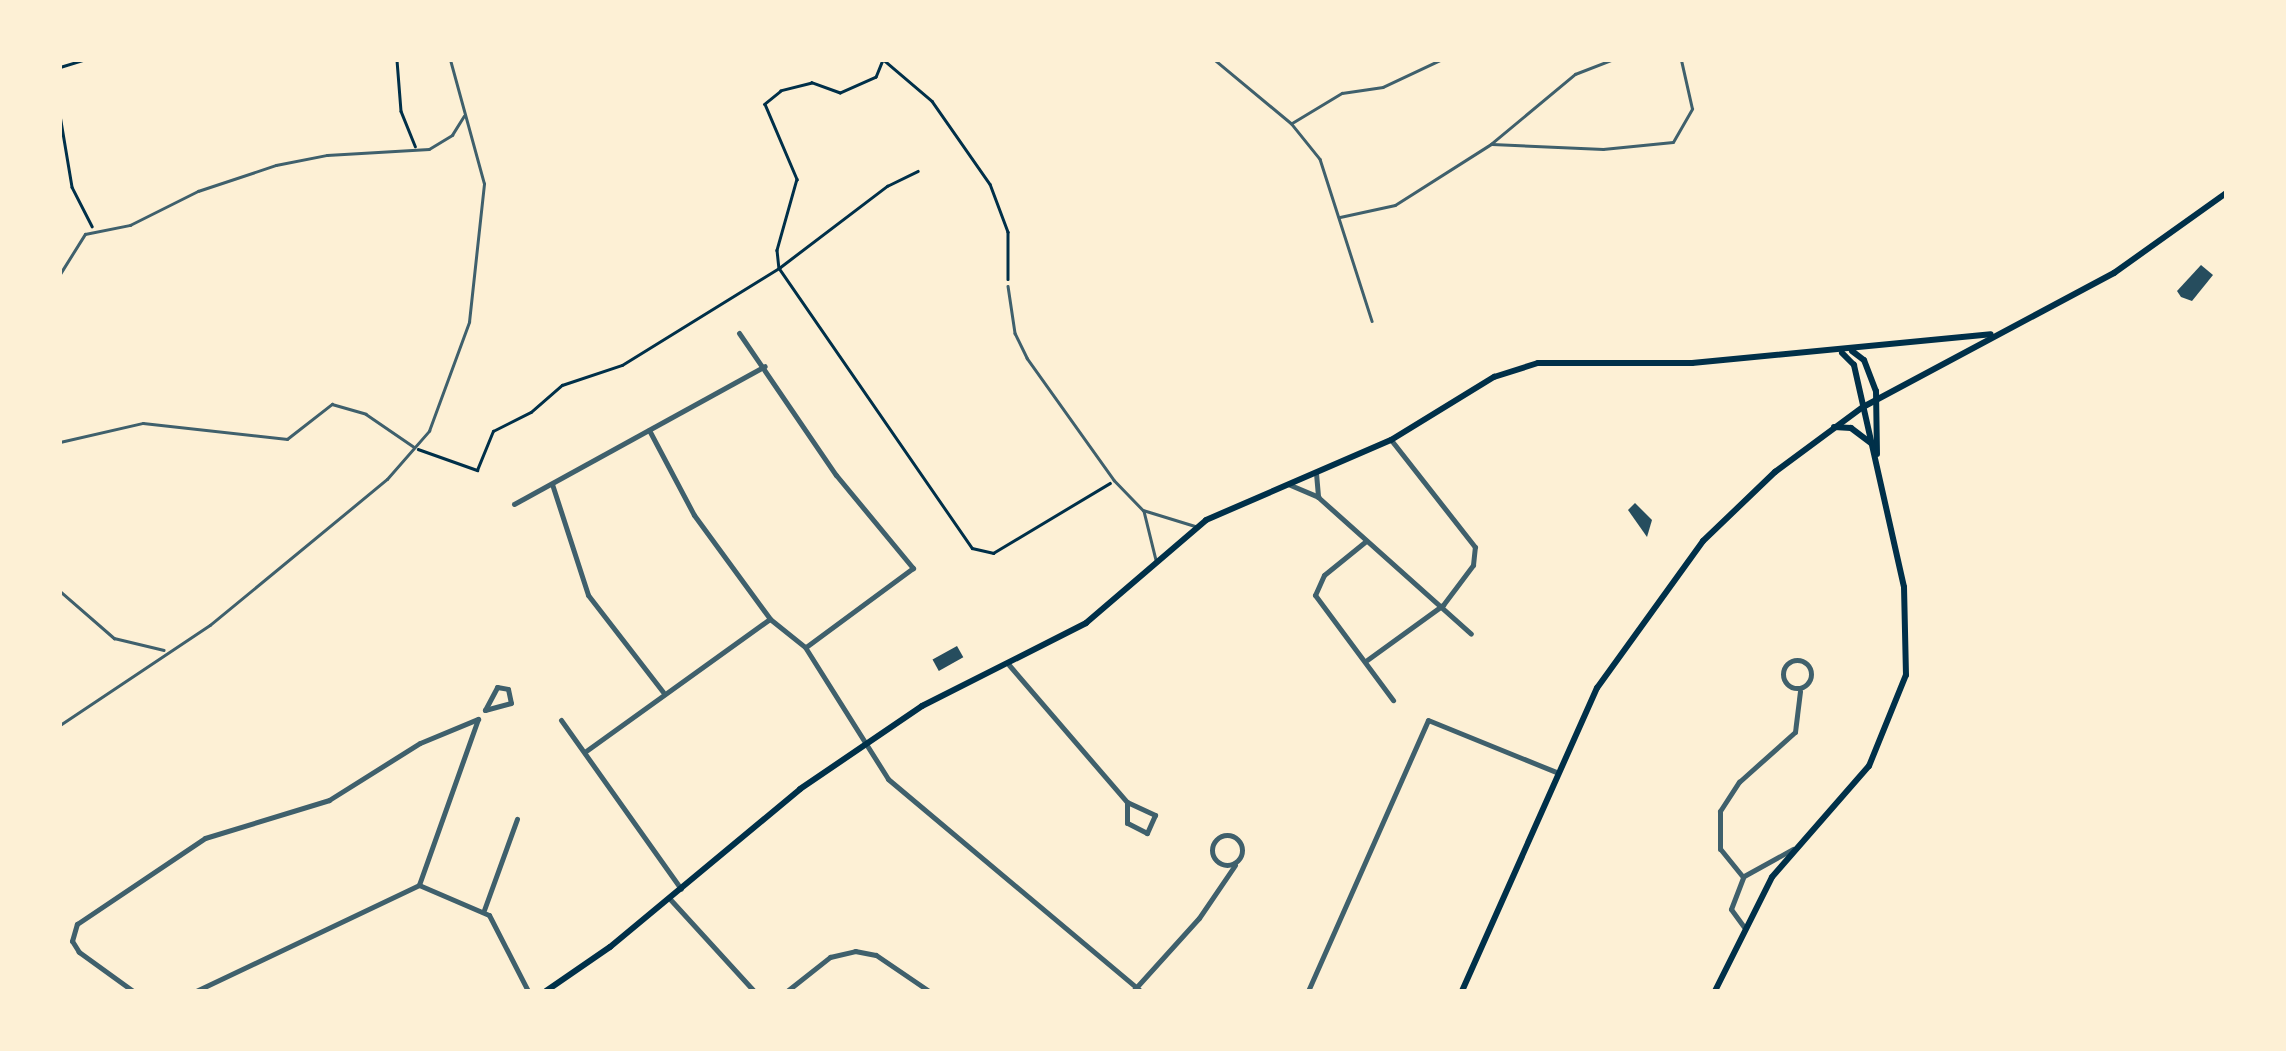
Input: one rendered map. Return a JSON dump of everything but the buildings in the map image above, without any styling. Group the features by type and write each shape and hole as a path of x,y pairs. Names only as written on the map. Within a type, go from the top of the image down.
{"main road":[{"path":"1462,991 1596,688 1653,602 1748,496 1863,406 1991,334 2114,273 2226,193"},
{"path":"546,991 681,889 800,789 922,706 1010,665 1086,623 1196,526 1285,483 1391,440 1494,377 1538,362 1692,363 1991,334"},
{"path":"1846,350 1864,360 1877,398 1877,461"},
{"path":"1716,991 1744,927 1793,848 1870,766 1906,675 1908,610 1877,461 1852,362 1836,351"},
{"path":"1833,427 1851,428 1871,443"}],"street":[{"path":"739,333 836,475 913,568 805,648"},
{"path":"514,504 765,366"},
{"path":"649,430 694,515 770,619 805,648 864,746 914,804 1038,899 1137,990 1200,918 1235,864 1240,843 1219,836 1217,859 1235,864"},
{"path":"1367,660 1443,605 1473,565 1476,547 1391,440"},
{"path":"1316,470 1318,497"},
{"path":"1285,483 1318,497 1471,634"},
{"path":"552,484 588,595 663,692"},
{"path":"1366,541 1324,576 1314,595 1367,660 1393,700"},
{"path":"586,751 663,692 770,619"},
{"path":"1743,877 1720,850 1720,811 1739,782 1795,732 1800,691 1810,669 1792,660 1783,675 1800,691"},
{"path":"1010,665 1126,802 1149,808 1153,828 1135,831 1127,823 1126,802"},
{"path":"196,991 419,885 478,718 497,687 512,693 508,706 485,710"},
{"path":"133,991 79,952 72,941 77,924 205,838 329,800 420,744 478,718"},
{"path":"561,720 681,889"},
{"path":"1308,991 1428,720 1556,772"},
{"path":"483,911 517,818"},
{"path":"1744,927 1731,909 1743,877 1793,848"},
{"path":"419,885 483,911 528,991"},
{"path":"669,898 754,991"},
{"path":"787,991 830,957 855,951 876,954 929,991"}],"lane":[{"path":"60,725 210,625 416,449 435,417 469,322 484,184 450,60"},
{"path":"1216,60 1291,123 1320,159 1372,322"},
{"path":"1219,65 1226,60"},
{"path":"1291,123 1342,93 1383,87 1440,60"},
{"path":"1340,217 1395,205 1491,144 1575,74 1612,60"},
{"path":"1491,144 1572,149 1673,142 1692,108 1680,60"},
{"path":"60,274 84,234 96,233 276,165 327,154 416,152 439,146 465,115"},
{"path":"1008,286 1015,333 1027,358 1114,480 1128,490 1143,510 1156,560"},
{"path":"60,442 143,422 286,439 332,404 366,414 416,449"},
{"path":"1143,510 1196,526"},
{"path":"60,590 114,638 167,651"}],"path":[{"path":"60,67 83,60"},
{"path":"397,60 401,111 416,152"},
{"path":"1008,286 1008,232 990,184 932,102 884,60 876,77 840,93 812,82 793,86 765,104 797,179 777,250 779,268 983,555 1114,480"},
{"path":"60,114 72,187 96,233"},
{"path":"416,449 477,470 493,432 531,412 562,385 622,365 779,268 887,186 918,171"}]}
